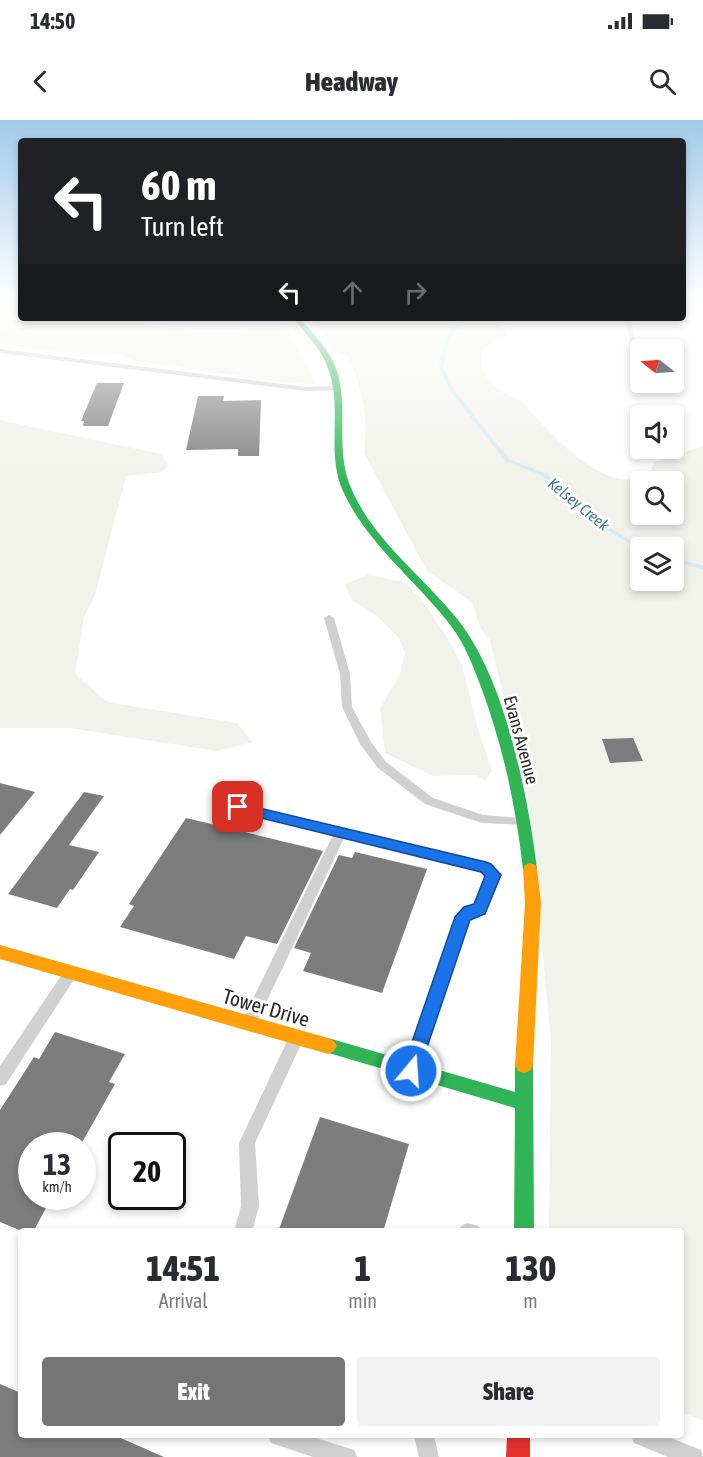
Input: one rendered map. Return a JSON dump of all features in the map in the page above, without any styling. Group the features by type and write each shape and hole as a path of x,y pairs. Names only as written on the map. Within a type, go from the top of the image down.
{"street":[{"name":"Evans Avenue","path":"329,360 337,388 340,465 346,490 370,528 438,603 470,645 492,701 523,822 530,860 533,903 522,1102 524,1228"},
{"name":"Tower Drive","path":"0,952 296,1039 522,1102"},
{"path":"518,1457 519,1438"}],"lane":[{"path":"76,360 307,389 337,388"},
{"path":"329,618 345,674 347,707 366,744 382,765 429,801 482,819 523,822"},
{"path":"238,807 486,868 493,875 479,910 469,911 463,917 411,1071"},
{"path":"248,1025 340,833"},
{"path":"0,1079 70,973"},
{"path":"244,1228 250,1206 247,1143 296,1039"},
{"path":"285,1438 347,1457"},
{"path":"424,1438 429,1457"},
{"path":"646,1438 694,1457"}],"shaded area":[{"path":"304,360 316,384 290,383 135,361"},
{"path":"350,360 481,360 482,368 490,381 502,392 521,401 577,457 611,476 630,480 630,525 684,525 684,471 650,471 655,462 664,459 684,459 684,452 703,446 703,1421 684,1413 684,1228 549,1228 551,1040 527,792 490,641 480,627 472,602 427,571 364,453 366,428 363,404"},
{"path":"0,420 161,454 169,465 162,472 126,476 95,595 84,617 75,674 107,702 237,723 253,742 217,751 69,728 0,728"},
{"path":"368,575 405,582 425,604 446,636 462,665 478,729 492,771 485,781 476,775 433,776 385,753 380,709 400,674 405,653 399,638 377,616 352,600 345,584"}],"building":[{"path":"97,383 124,383 108,426 83,426 84,421 81,421"},
{"path":"198,396 224,396 223,401 261,400 259,456 238,456 238,449 186,450"},
{"path":"633,738 643,761 610,763 602,739"},
{"path":"0,783 35,792 0,835"},
{"path":"84,792 104,796 69,845 99,852 73,890 70,889 57,908 8,894"},
{"path":"186,818 323,851 277,944 246,936 234,959 120,927 134,906 129,904"},
{"path":"355,852 427,869 382,993 303,971 311,953 294,948 339,855 352,858"},
{"path":"55,1032 125,1054 109,1082 115,1084 88,1132 18,1132 18,1210 45,1210 35,1228 18,1230 0,1222 0,1110 34,1057 39,1059"},
{"path":"320,1117 409,1144 384,1228 279,1228"},
{"path":"0,1384 18,1392 18,1438 121,1438 164,1457 0,1457"}],"waterway":[{"name":"Kelsey Creek","path":"442,360 441,367 453,391 507,460 543,474 565,490 602,525 630,542"},
{"name":"Kelsey Creek","path":"684,563 703,567"}],"traffic: fast":[{"path":"328,360 337,388 338,447 342,476 347,490 365,521 456,624 467,641 501,727 522,814 530,869"},
{"path":"328,1046 522,1102"},
{"path":"524,1065 524,1228"}],"traffic: slow":[{"path":"524,1065 533,903 530,869"},
{"path":"0,952 328,1046"}],"traffic: jam":[{"path":"518,1457 519,1438"}],"route":[{"path":"238,807 486,868 493,875 479,910 469,911 463,917 411,1071"}]}
